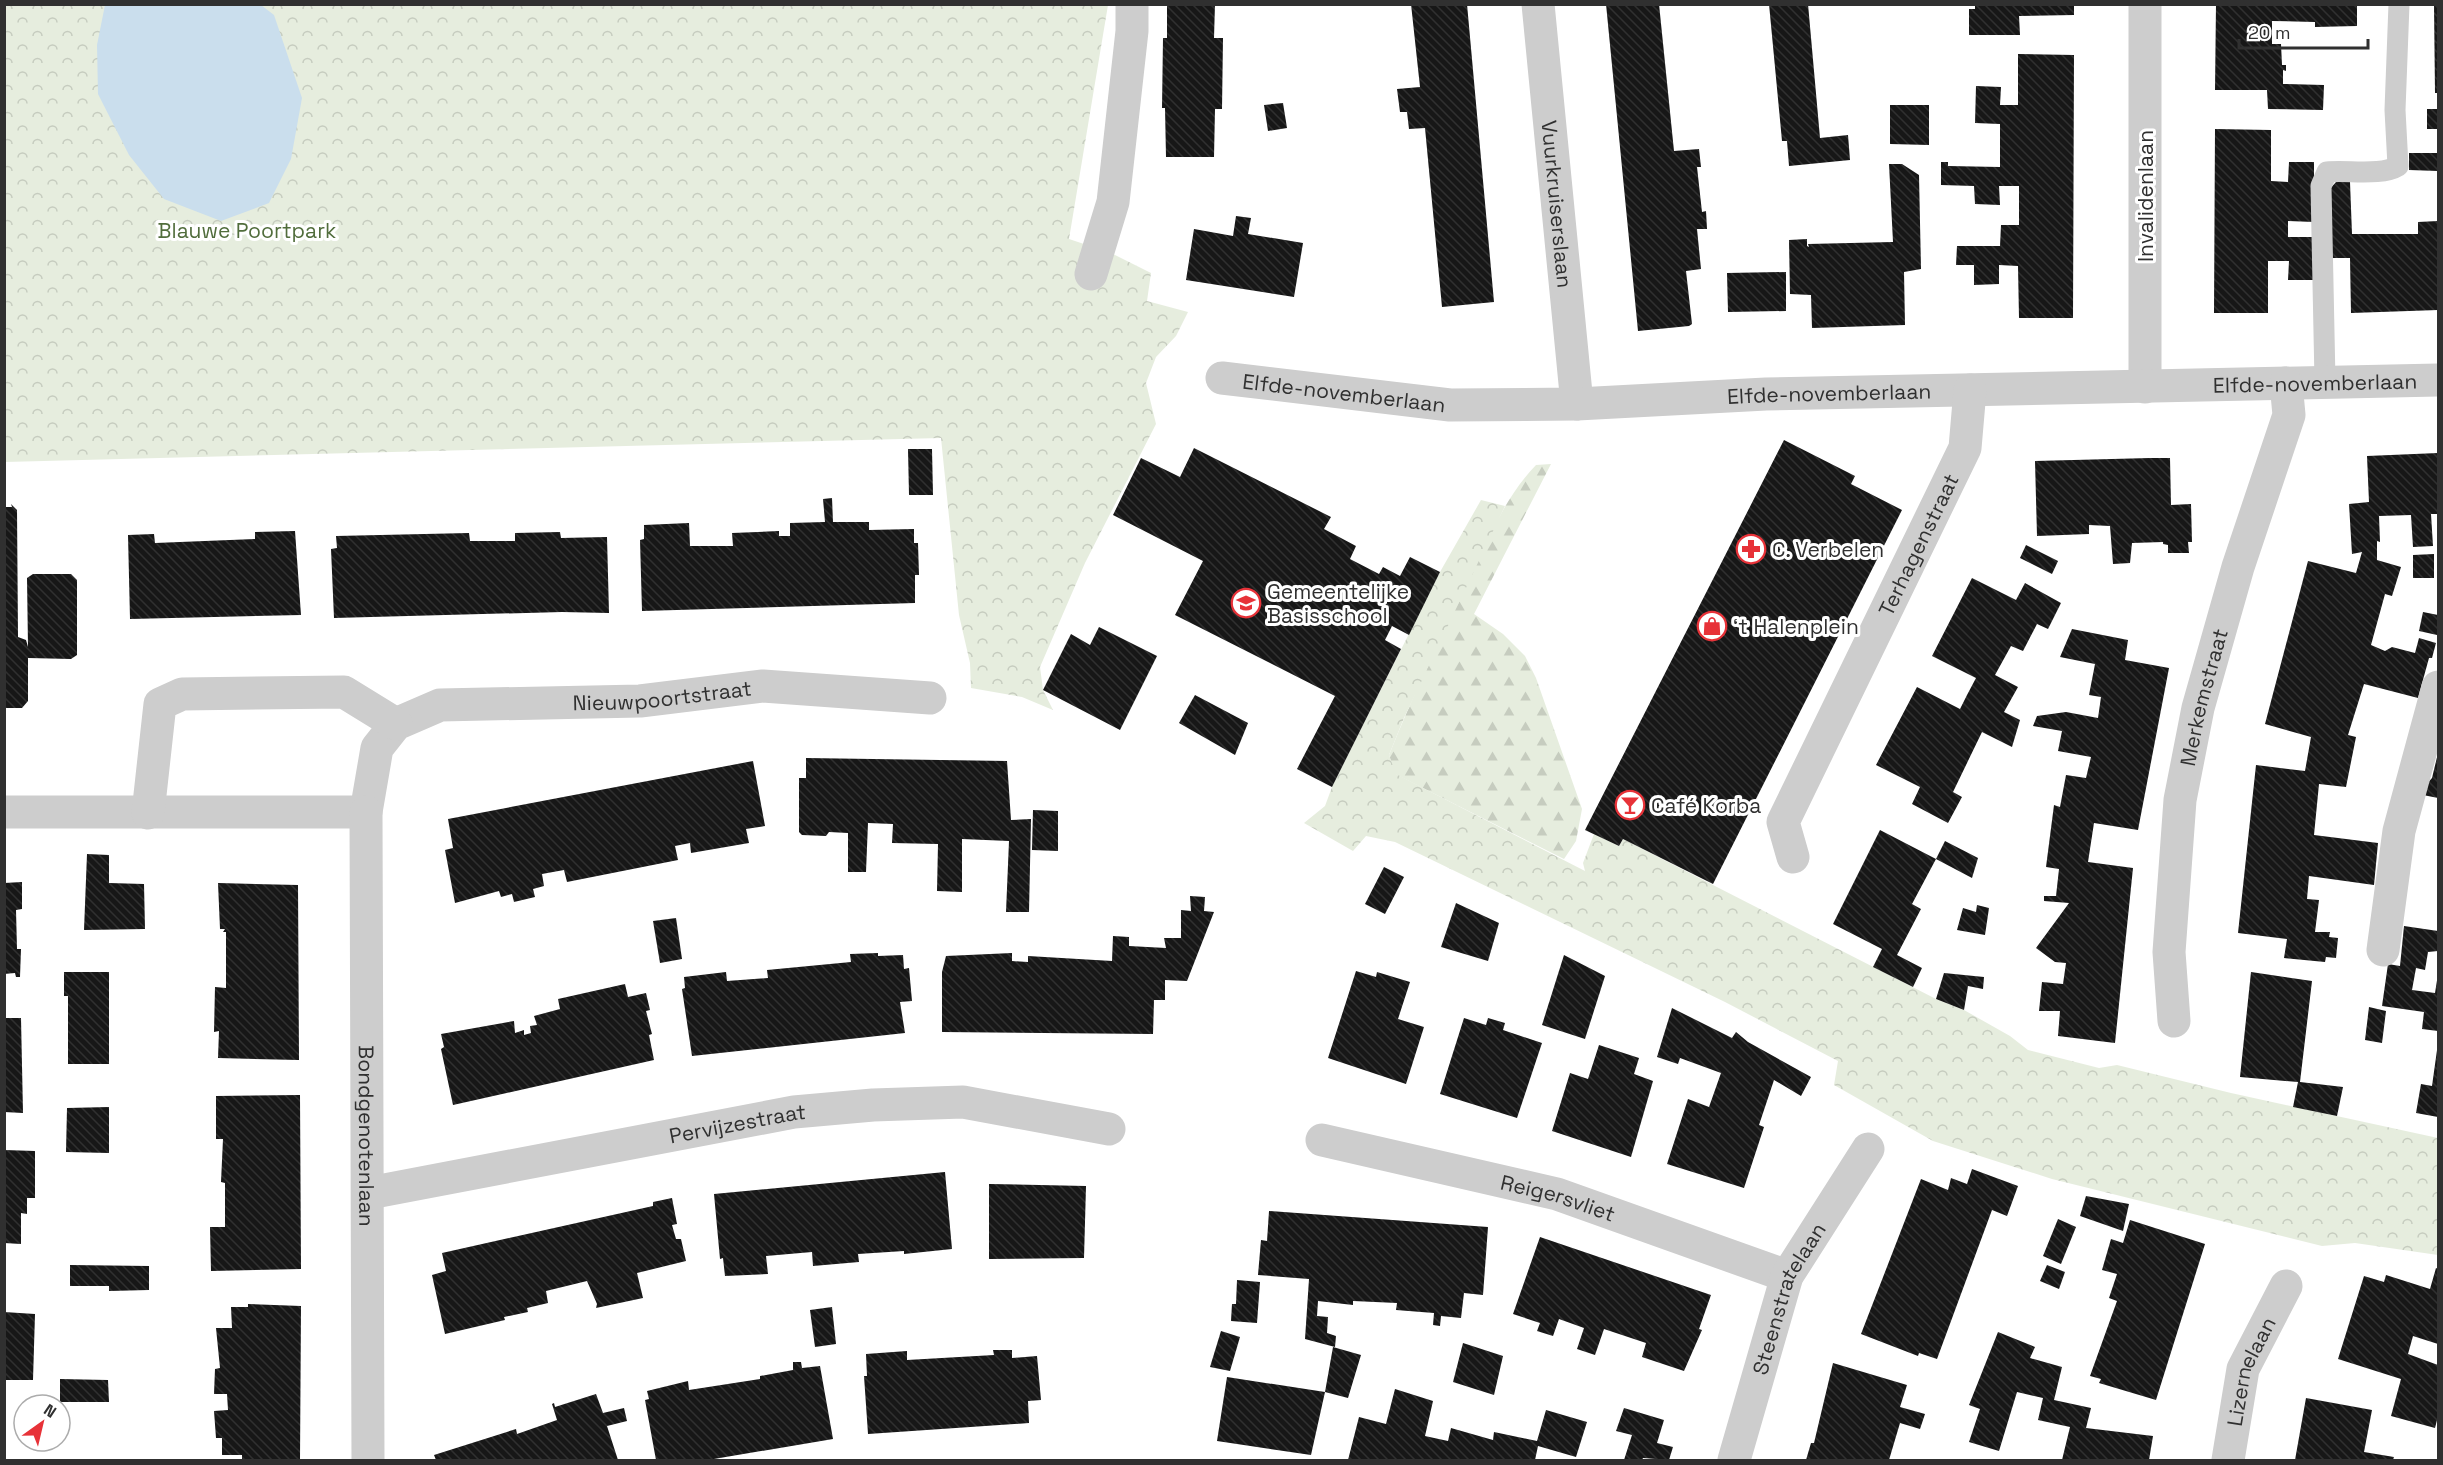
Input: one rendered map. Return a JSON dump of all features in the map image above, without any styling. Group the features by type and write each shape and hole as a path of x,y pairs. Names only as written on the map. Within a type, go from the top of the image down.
{"street":[{"path":"1091,274 1113,202 1132,31 1132,4"},
{"name":"Vuurkruiserslaan","path":"1538,4 1577,404"},
{"name":"Invalidenlaan","path":"2145,4 2145,387"},
{"name":"Elfde-novemberlaan","path":"1222,378 1450,405 1577,404 1767,394 2439,380"},
{"name":"Merkemstraat","path":"2174,1021 2169,952 2180,800 2198,708 2238,567 2289,416 2286,383"},
{"name":"Terhagenstraat","path":"1793,857 1782,822 1965,448 1970,390"},
{"name":"Nieuwpoortstraat","path":"366,812 377,748 396,724 440,705 640,701 763,686 930,698"},
{"path":"2383,950 2398,831 2439,687"},
{"path":"148,813 160,704 182,694 344,692 396,724"},
{"path":"4,812 366,812"},
{"name":"Bondgenotenlaan","path":"366,812 369,1193 368,1461"},
{"name":"Pervijzestraat","path":"369,1193 794,1112 861,1106 963,1102 1109,1129"},
{"name":"Reigersvliet","path":"1322,1140 1557,1194 1788,1276"},
{"name":"Steenstratelaan","path":"1734,1461 1788,1276 1868,1149"},
{"name":"Lizernelaan","path":"2228,1461 2243,1369 2286,1286"}],"lane":[{"path":"2325,381 2321,186 2327,172 2389,171 2398,166 2395,110 2399,4"}],"green space":[{"name":"Blauwe Poortpark","path":"4,5 1108,5 1069,239 1111,253 1151,273 1147,301 1188,312 1176,336 1156,357 1146,383 1156,424 1085,563 1040,667 1043,690 1053,710 1022,697 971,688 970,663 959,615 941,438 5,462"},
{"path":"1551,464 1474,614 1503,634 1525,656 1536,678 1582,809 1576,841 1564,859 1395,774 1389,755 1440,639 1500,515 1516,489 1536,465"},
{"path":"1481,500 1505,506 1404,718 1389,755 1396,774 1585,871 1583,863 1594,834 1619,846 1623,839 1936,999 1964,1010 2010,1036 2028,1050 2099,1068 2117,1065 2231,1093 2438,1138 2438,1255 2355,1243 2322,1246 2052,1179 1933,1141 1834,1085 1838,1061 1725,1002 1395,842 1366,836 1353,851 1304,823 1325,806 1332,787 1440,572"}],"water":[{"path":"105,5 261,5 274,15 302,98 291,159 269,203 221,221 164,199 129,155 98,94 97,45"}],"building":[{"path":"1167,4 1215,4 1214,38 1223,38 1222,109 1215,109 1214,157 1166,157 1165,108 1162,108 1163,38 1167,38"},
{"path":"1411,4 1467,4 1494,302 1442,307 1425,128 1409,129 1407,112 1400,112 1397,89 1420,87"},
{"path":"1606,4 1659,4 1674,151 1699,149 1701,167 1697,167 1702,212 1706,211 1707,229 1697,229 1701,269 1686,271 1692,324 1689,326 1638,331"},
{"path":"1769,4 1808,4 1820,138 1848,135 1850,160 1789,166 1787,141 1782,141"},
{"path":"1975,4 2074,4 2074,15 2019,16 2020,35 1969,35 1969,9 1975,9"},
{"path":"2216,4 2357,4 2357,26 2315,27 2315,22 2272,21 2272,44 2281,44 2282,65 2286,65 2286,71 2283,70 2283,84 2324,85 2323,110 2268,109 2267,90 2215,90"},
{"path":"2434,4 2438,4 2438,93 2435,93"},
{"path":"2018,54 2074,55 2073,318 2019,318 2018,266 1999,265 1999,284 1974,285 1974,265 1956,265 1957,246 2000,246 2001,225 2019,225 2019,186 1999,186 2000,205 1975,204 1974,186 1941,185 1941,162 1948,162 1948,166 2000,167 2000,124 1975,123 1976,86 2001,87 2000,105 2018,105"},
{"path":"1283,103 1287,128 1268,131 1264,105"},
{"path":"1890,105 1929,105 1929,145 1890,144"},
{"path":"2427,109 2438,109 2438,129 2427,129"},
{"path":"2215,129 2271,130 2271,181 2288,182 2289,162 2314,162 2314,222 2288,221 2288,237 2314,237 2314,280 2288,280 2289,261 2268,261 2268,313 2214,313"},
{"path":"2409,153 2438,153 2438,171 2409,170"},
{"path":"1889,164 1902,164 1919,175 1921,269 1904,272 1905,325 1812,328 1811,295 1790,294 1789,240 1807,239 1807,246 1809,247 1808,244 1893,242"},
{"path":"2336,182 2350,182 2352,234 2418,234 2418,222 2438,221 2438,310 2351,313 2350,258 2330,258 2328,191"},
{"path":"1236,216 1251,218 1248,234 1303,243 1294,297 1186,280 1194,229 1233,236"},
{"path":"1786,272 1786,311 1728,312 1727,273"},
{"path":"1784,440 1855,476 1851,484 1902,510 1713,884 1623,839 1619,846 1585,830"},
{"path":"1194,448 1331,517 1324,529 1356,546 1350,559 1379,574 1383,567 1400,576 1410,557 1440,572 1409,635 1392,626 1385,640 1401,649 1332,787 1297,769 1335,696 1175,615 1203,561 1113,515 1141,458 1180,477"},
{"path":"908,449 932,449 933,495 909,495"},
{"path":"2438,453 2438,514 2431,514 2433,546 2413,547 2411,515 2379,516 2380,542 2377,541 2377,560 2401,567 2392,596 2385,594 2371,645 2385,651 2392,647 2415,653 2419,638 2436,643 2432,658 2429,658 2418,698 2364,684 2348,735 2356,737 2346,787 2319,784 2314,835 2378,843 2374,885 2309,876 2307,899 2319,900 2315,932 2330,932 2329,937 2338,938 2336,958 2326,957 2325,962 2284,958 2287,939 2238,933 2256,765 2305,771 2311,737 2265,724 2308,561 2356,573 2362,552 2352,554 2349,504 2369,502 2367,456"},
{"path":"2170,458 2171,505 2191,504 2192,542 2188,542 2189,553 2168,553 2168,545 2163,542 2132,543 2130,563 2113,564 2110,526 2089,525 2089,534 2037,536 2035,461"},
{"path":"832,498 833,522 869,522 869,530 914,529 914,543 918,543 919,575 915,575 915,603 642,611 640,540 644,539 644,525 689,523 690,546 733,546 732,533 779,531 779,536 790,536 790,523 825,522 823,499"},
{"path":"11,504 17,510 18,637 26,640 28,647 27,578 33,574 71,574 77,580 77,655 71,659 28,658 28,701 22,708 4,708 4,507 12,507"},
{"path":"295,531 301,615 130,619 128,535 154,534 155,543 255,539 255,532"},
{"path":"560,532 561,538 607,537 609,613 562,612 334,618 331,549 337,548 336,536 469,533 470,541 515,541 515,533"},
{"path":"2026,545 2058,561 2052,574 2020,558"},
{"path":"2434,554 2434,578 2413,578 2413,555"},
{"path":"1972,578 2016,600 2025,583 2061,603 2048,629 2037,624 2023,651 2011,646 1995,675 2018,687 2004,712 2020,720 2012,747 1982,732 1953,792 1962,797 1948,823 1912,804 1920,787 1876,765 1917,687 1960,709 1976,678 1932,656"},
{"path":"2423,612 2438,615 2437,635 2419,631"},
{"path":"1099,627 1157,656 1120,730 1043,690 1071,634 1090,645"},
{"path":"2072,629 2128,640 2125,660 2169,668 2138,830 2094,823 2088,862 2133,868 2115,1043 2058,1036 2060,1011 2039,1011 2042,982 2063,984 2066,963 2055,962 2036,948 2069,903 2044,901 2044,896 2056,896 2059,869 2046,867 2054,805 2060,807 2066,775 2086,778 2091,757 2058,751 2062,731 2033,726 2037,716 2066,712 2098,718 2101,697 2089,695 2095,664 2060,657"},
{"path":"1195,695 1248,723 1235,755 1179,723"},
{"path":"2438,753 2438,798 2418,794 2432,778"},
{"path":"806,758 1007,761 1011,820 1031,819 1029,912 1006,912 1009,841 962,839 962,892 937,891 938,844 892,843 893,824 868,823 866,872 848,872 848,833 829,832 826,836 802,835 799,832 799,778 806,778"},
{"path":"753,761 765,826 746,829 749,843 691,853 690,843 675,846 678,860 567,882 564,870 542,874 544,886 533,889 535,897 514,902 512,894 501,897 499,891 455,903 445,850 453,848 448,819"},
{"path":"1033,810 1058,811 1058,851 1032,850"},
{"path":"1880,830 1936,859 1912,904 1921,909 1897,955 1922,968 1913,987 1873,967 1882,949 1833,924"},
{"path":"1945,841 1978,858 1972,878 1936,859"},
{"path":"87,854 109,855 109,883 144,884 145,929 84,930"},
{"path":"1384,867 1404,877 1385,914 1365,904"},
{"path":"22,882 22,909 16,910 17,949 21,949 20,977 16,977 15,973 4,974 4,883"},
{"path":"218,883 298,885 299,1060 218,1058 219,1031 214,1032 215,987 226,988 226,932 223,932 225,929 220,929"},
{"path":"1190,896 1205,897 1204,911 1214,912 1187,981 1165,980 1165,1000 1154,1000 1153,1034 942,1032 942,972 946,956 1012,953 1012,961 1028,962 1028,956 1112,961 1113,936 1129,937 1129,946 1166,948 1164,938 1181,938 1181,910 1191,911"},
{"path":"1456,903 1499,923 1488,961 1441,947"},
{"path":"1977,905 1989,908 1985,935 1957,930 1963,908 1976,912"},
{"path":"676,918 682,959 660,963 653,921"},
{"path":"2404,926 2438,931 2438,951 2428,952 2425,970 2416,968 2412,990 2435,993 2438,974 2438,1031 2422,1029 2424,1012 2382,1006 2388,964 2400,966"},
{"path":"878,953 878,956 903,955 904,969 909,968 912,1001 900,1002 905,1033 692,1056 682,989 685,988 684,977 726,972 727,981 768,978 767,970 851,962 850,954"},
{"path":"1564,955 1605,976 1585,1039 1542,1025"},
{"path":"1356,971 1376,977 1377,972 1410,982 1398,1019 1424,1027 1406,1084 1328,1058"},
{"path":"64,972 109,972 109,1064 68,1064 68,996 64,996"},
{"path":"2251,972 2312,981 2300,1082 2343,1087 2337,1116 2293,1107 2298,1082 2240,1077"},
{"path":"1944,973 1984,977 1983,989 1968,986 1964,1010 1936,999"},
{"path":"625,984 628,997 646,993 650,1010 646,1011 652,1034 649,1035 654,1060 453,1105 441,1049 444,1047 441,1034 514,1021 515,1033 524,1030 524,1035 531,1033 530,1026 537,1025 534,1016 560,1009 558,999"},
{"path":"2369,1007 2386,1011 2382,1043 2365,1040"},
{"path":"1672,1008 1732,1038 1736,1032 1748,1042 1811,1077 1801,1096 1774,1080 1759,1125 1764,1127 1744,1188 1667,1164 1688,1099 1709,1107 1721,1073 1680,1058 1678,1064 1657,1057"},
{"path":"4,1018 21,1018 23,1113 4,1112"},
{"path":"1464,1018 1486,1025 1488,1018 1505,1023 1503,1030 1542,1043 1517,1118 1440,1094"},
{"path":"1599,1045 1639,1058 1634,1074 1653,1081 1631,1157 1552,1131 1570,1073 1588,1079"},
{"path":"2437,1050 2438,1117 2416,1113 2421,1084 2432,1086"},
{"path":"300,1095 301,1269 211,1271 210,1227 225,1227 225,1183 221,1182 223,1139 216,1139 216,1096"},
{"path":"109,1107 109,1153 66,1152 67,1108"},
{"path":"4,1150 35,1151 35,1198 27,1198 27,1214 21,1213 21,1244 4,1243"},
{"path":"1972,1169 2018,1186 2007,1216 1992,1210 1937,1359 1919,1353 1918,1356 1861,1334 1921,1179 1948,1190 1951,1178 1967,1184"},
{"path":"945,1172 952,1249 904,1254 904,1251 858,1254 859,1262 813,1266 812,1252 766,1256 768,1274 725,1276 723,1258 720,1259 714,1194"},
{"path":"989,1184 1086,1186 1084,1258 989,1259"},
{"path":"2086,1196 2129,1204 2123,1231 2080,1216"},
{"path":"672,1198 677,1224 672,1225 676,1239 681,1239 686,1261 637,1273 643,1298 596,1308 597,1304 587,1281 546,1291 548,1303 527,1308 528,1312 504,1317 505,1320 445,1334 432,1275 446,1271 442,1253 653,1206 653,1202"},
{"path":"1269,1211 1488,1227 1483,1295 1464,1293 1461,1318 1441,1316 1440,1326 1433,1325 1434,1313 1396,1310 1397,1303 1353,1301 1353,1305 1318,1301 1317,1316 1328,1317 1327,1333 1336,1336 1335,1347 1305,1339 1309,1279 1258,1275 1261,1240 1267,1241"},
{"path":"2058,1219 2076,1227 2061,1264 2043,1256"},
{"path":"2130,1220 2205,1244 2156,1400 2099,1383 2101,1379 2090,1376 2117,1301 2109,1298 2117,1274 2102,1270 2111,1239 2123,1243"},
{"path":"1540,1237 1711,1295 1699,1329 1702,1330 1684,1371 1642,1357 1646,1343 1604,1329 1595,1355 1577,1349 1584,1328 1559,1319 1553,1336 1537,1331 1540,1323 1513,1314"},
{"path":"70,1265 149,1266 149,1290 109,1291 109,1286 70,1286"},
{"path":"2047,1265 2065,1272 2059,1289 2040,1281"},
{"path":"2436,1268 2438,1269 2438,1344 2413,1336 2408,1354 2438,1365 2438,1416 2435,1428 2391,1416 2401,1379 2338,1359 2364,1276 2384,1282 2386,1275 2430,1289"},
{"path":"1237,1280 1260,1282 1257,1323 1231,1321 1232,1304 1236,1304"},
{"path":"248,1304 301,1306 300,1460 242,1460 242,1455 222,1455 222,1438 216,1438 214,1411 228,1410 227,1394 214,1394 215,1369 220,1368 216,1328 232,1328 231,1307 248,1307"},
{"path":"832,1307 836,1344 815,1347 810,1310"},
{"path":"4,1312 35,1314 33,1380 4,1380"},
{"path":"1221,1331 1240,1337 1230,1371 1210,1367"},
{"path":"1998,1332 2035,1347 2030,1358 2062,1367 2054,1400 2091,1408 2086,1428 2153,1436 2149,1460 2062,1460 2070,1427 2038,1420 2043,1398 2017,1392 1999,1451 1969,1442 1980,1409 1969,1405"},
{"path":"1463,1343 1503,1356 1494,1395 1453,1382"},
{"path":"1333,1347 1361,1355 1348,1398 1325,1392"},
{"path":"993,1350 1012,1350 1012,1358 1037,1356 1041,1400 1028,1401 1029,1423 868,1434 864,1376 867,1376 866,1354 907,1351 907,1360 994,1355"},
{"path":"793,1362 801,1362 802,1368 820,1366 833,1439 708,1460 656,1460 645,1400 649,1399 647,1391 688,1381 689,1390 760,1379 760,1376 793,1370"},
{"path":"1833,1363 1907,1385 1900,1407 1925,1414 1920,1429 1900,1423 1889,1460 1806,1460 1811,1443 1814,1443"},
{"path":"1227,1377 1325,1392 1311,1455 1217,1441"},
{"path":"60,1379 108,1380 109,1402 72,1402 72,1393 60,1393"},
{"path":"1395,1389 1433,1401 1425,1436 1448,1441 1451,1428 1493,1440 1494,1432 1537,1441 1546,1410 1587,1422 1576,1457 1538,1446 1535,1460 1348,1460 1359,1417 1386,1424"},
{"path":"596,1394 603,1413 624,1408 627,1421 607,1426 618,1460 436,1460 434,1455 516,1429 517,1434 557,1420 552,1404 554,1403 555,1407"},
{"path":"2306,1398 2372,1410 2364,1452 2394,1457 2393,1460 2295,1460"},
{"path":"1624,1408 1664,1420 1657,1443 1673,1447 1669,1460 1643,1458 1642,1460 1624,1460 1632,1435 1616,1431"}],"place":[{"name":"C. Verbelen","path":"1751,549"},
{"name":"Gemeentelijke Basisschool","path":"1246,603"},
{"name":"‘t Halenplein","path":"1712,626"},
{"name":"Café Korba","path":"1630,805"}]}
